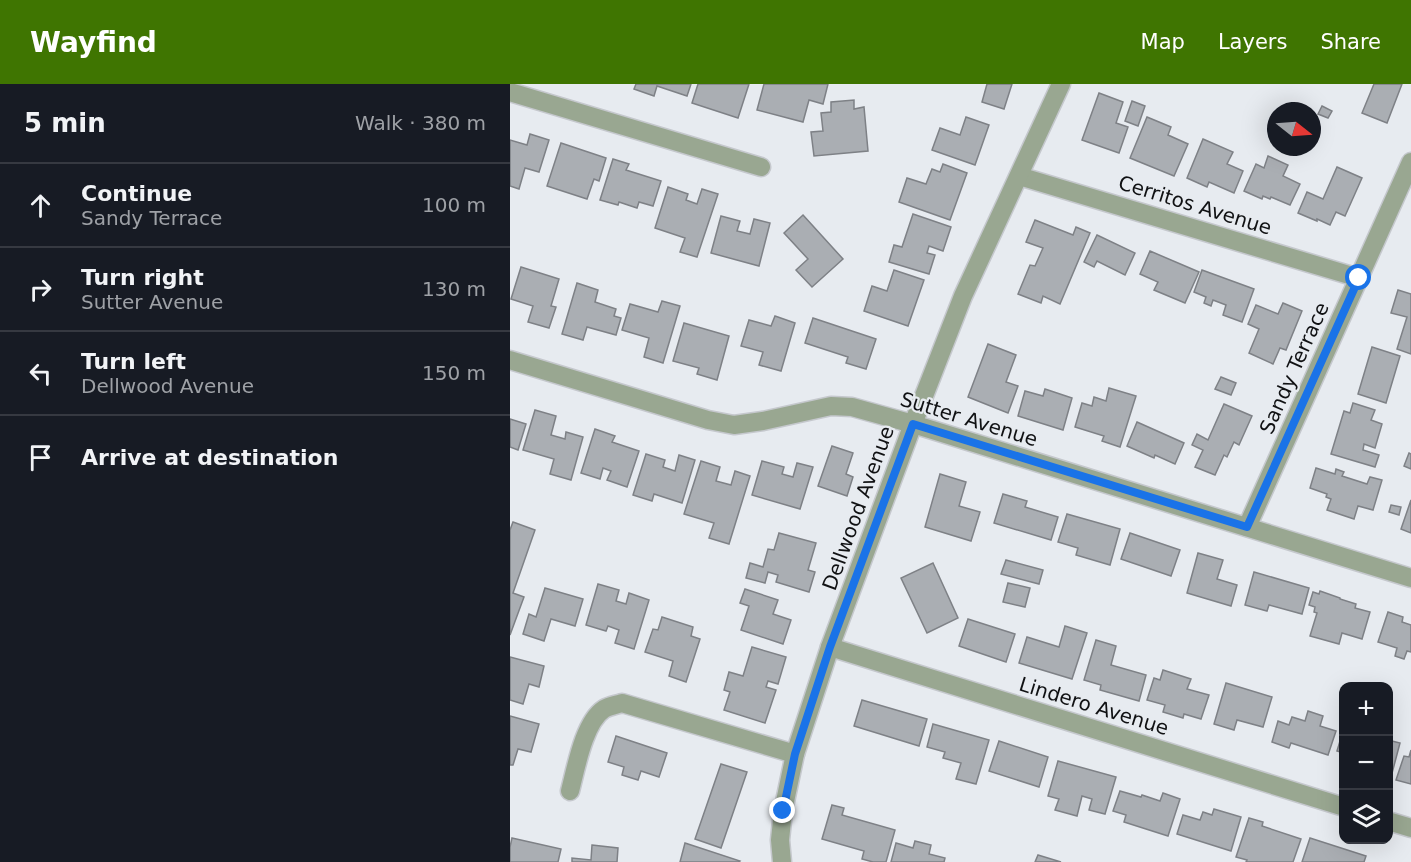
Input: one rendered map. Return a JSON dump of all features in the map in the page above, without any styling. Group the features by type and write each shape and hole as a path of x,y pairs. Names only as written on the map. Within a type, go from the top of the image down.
{"street":[{"name":"Dellwood Avenue","path":"782,862 780,840 783,811 795,754 830,647 913,424 971,277 1061,84"},
{"path":"510,92 761,167"},
{"name":"Sandy Terrace","path":"1247,527 1411,162"},
{"name":"Cerritos Avenue","path":"1019,176 1359,278"},
{"name":"Sutter Avenue","path":"510,360 708,420 734,424 763,421 831,406 852,407 1411,578"},
{"name":"Lindero Avenue","path":"830,647 1339,805"},
{"path":"570,791 592,719 605,708 622,704 795,754"},
{"path":"1393,822 1411,828"}],"building":[{"path":"636,84 691,84 687,96 657,86 654,96 634,89"},
{"path":"698,84 749,84 738,118 692,103"},
{"path":"764,84 828,84 823,104 809,100 803,122 757,110"},
{"path":"987,84 1012,84 1004,109 982,102"},
{"path":"1374,84 1402,84 1387,123 1362,113"},
{"path":"1099,93 1123,102 1116,123 1128,127 1119,153 1082,140"},
{"path":"854,100 854,109 864,107 868,151 814,156 811,132 823,131 821,113 831,112 831,102"},
{"path":"1132,101 1145,106 1138,126 1125,121"},
{"path":"1322,106 1332,111 1328,118 1321,115"},
{"path":"966,117 989,125 975,165 932,150 940,128 960,135"},
{"path":"1147,117 1171,127 1168,135 1188,144 1174,176 1130,158"},
{"path":"530,134 549,140 539,172 525,168 519,189 510,186 510,140 527,145"},
{"path":"1203,139 1233,152 1227,164 1243,171 1234,193 1209,182 1207,187 1187,178"},
{"path":"561,143 606,158 599,181 594,179 587,199 547,186"},
{"path":"1268,156 1288,165 1283,176 1300,184 1290,205 1271,197 1270,199 1263,196 1262,199 1244,191 1256,164 1264,168"},
{"path":"613,159 629,164 626,170 661,181 653,206 639,202 637,208 619,202 618,205 600,200"},
{"path":"943,164 967,173 950,220 899,202 907,178 926,184 932,169 940,172"},
{"path":"1337,167 1362,178 1345,216 1336,212 1330,225 1298,213 1307,192 1323,199"},
{"path":"668,187 688,194 686,200 697,204 702,189 718,194 697,257 680,252 685,238 655,228"},
{"path":"913,214 951,227 943,251 929,246 927,253 935,255 929,274 889,262 894,245 902,247"},
{"path":"803,215 843,259 812,287 796,270 808,259 784,233"},
{"path":"721,216 740,221 737,231 750,234 754,219 770,223 759,266 711,253"},
{"path":"1035,220 1073,235 1076,227 1090,233 1060,304 1043,296 1041,303 1018,294 1030,265 1035,266 1043,248 1026,242"},
{"path":"1097,235 1135,253 1125,275 1097,261 1094,267 1084,262"},
{"path":"1150,251 1199,272 1185,303 1154,290 1158,282 1140,274"},
{"path":"521,267 559,279 551,306 556,307 549,328 528,322 533,306 511,299"},
{"path":"894,270 924,280 908,326 864,311 872,286 887,291"},
{"path":"1202,270 1254,289 1242,322 1223,315 1226,305 1213,300 1211,306 1204,303 1206,297 1194,292"},
{"path":"577,283 598,290 595,302 616,309 614,316 621,318 616,335 587,327 583,340 562,334"},
{"path":"1398,290 1411,294 1411,354 1397,349 1407,317 1391,313"},
{"path":"662,301 680,306 663,363 644,357 649,338 622,330 630,304 658,312"},
{"path":"1283,303 1302,311 1286,350 1280,348 1273,364 1249,353 1259,329 1248,324 1256,305 1278,314"},
{"path":"775,316 795,323 781,371 759,365 763,352 741,346 749,320 771,326"},
{"path":"813,318 876,339 866,369 846,363 848,357 805,343"},
{"path":"684,323 729,336 717,380 697,374 699,368 673,361"},
{"path":"988,344 1016,355 1006,382 1018,386 1008,413 968,397"},
{"path":"1372,347 1400,356 1386,403 1358,394"},
{"path":"1221,377 1236,383 1231,395 1215,389"},
{"path":"1109,388 1136,396 1120,447 1102,441 1104,436 1075,427 1082,403 1092,406 1094,397 1106,401"},
{"path":"1045,389 1072,398 1063,430 1018,416 1025,391 1043,396"},
{"path":"1353,403 1375,410 1371,420 1382,424 1375,448 1364,444 1363,450 1379,455 1375,467 1331,454 1344,411 1350,413"},
{"path":"1224,404 1252,416 1239,445 1234,442 1227,457 1224,455 1215,475 1195,467 1203,450 1192,445 1197,434 1208,440"},
{"path":"535,410 556,416 551,435 565,439 566,432 583,437 571,480 550,474 554,459 523,450"},
{"path":"510,419 526,424 518,450 510,447"},
{"path":"1137,422 1184,443 1175,464 1127,446"},
{"path":"595,429 615,436 612,442 639,451 627,487 607,480 611,471 603,468 600,479 581,473"},
{"path":"832,446 853,453 846,474 853,477 847,496 818,486"},
{"path":"1409,453 1411,454 1411,469 1404,466"},
{"path":"646,454 665,460 663,467 675,471 679,455 695,460 682,503 654,494 652,501 633,495"},
{"path":"701,461 720,467 716,481 731,485 735,471 750,476 729,544 709,538 714,523 684,514"},
{"path":"762,461 784,467 782,474 793,477 797,463 813,467 800,509 752,495"},
{"path":"1316,468 1335,474 1336,469 1344,472 1342,476 1367,484 1370,477 1382,480 1373,510 1358,506 1354,519 1327,510 1331,499 1326,497 1327,494 1310,488"},
{"path":"940,474 966,482 959,506 980,512 971,541 925,527"},
{"path":"1003,494 1027,501 1025,507 1058,517 1051,540 994,523"},
{"path":"1411,500 1411,533 1401,529"},
{"path":"1391,505 1401,507 1399,515 1389,512"},
{"path":"1067,514 1120,529 1110,565 1076,555 1078,548 1058,542"},
{"path":"513,522 535,530 513,593 524,597 510,635 510,530"},
{"path":"779,533 816,543 808,570 815,572 809,592 776,582 778,575 768,572 765,583 746,578 750,563 763,567 768,549 774,550"},
{"path":"1130,533 1180,550 1171,576 1121,559"},
{"path":"1198,553 1223,560 1217,579 1237,585 1231,606 1187,593"},
{"path":"1006,560 1043,570 1039,584 1001,574"},
{"path":"933,563 958,618 927,633 901,578"},
{"path":"1254,572 1309,588 1302,614 1269,605 1267,611 1245,605"},
{"path":"1008,583 1030,588 1025,607 1003,602"},
{"path":"598,584 619,590 616,601 626,604 629,593 649,600 634,649 615,643 619,630 608,626 606,631 586,625"},
{"path":"545,588 583,599 575,626 551,619 544,641 523,634 529,614 536,617"},
{"path":"745,589 778,600 773,614 791,620 783,644 741,630 749,606 740,603"},
{"path":"1320,591 1356,604 1355,608 1370,612 1362,639 1342,633 1339,644 1310,636 1317,613 1314,612 1315,607 1309,605 1313,592 1319,594"},
{"path":"1388,612 1403,617 1402,622 1411,625 1411,652 1407,651 1404,659 1395,656 1397,648 1378,642"},
{"path":"662,617 693,627 691,636 700,639 686,682 669,676 673,661 645,652 653,629 658,630"},
{"path":"968,619 1015,634 1006,662 959,646"},
{"path":"1065,626 1087,633 1072,679 1019,663 1027,637 1059,647"},
{"path":"1096,640 1116,646 1111,665 1146,675 1139,701 1100,690 1101,685 1084,680"},
{"path":"752,647 786,657 778,684 768,681 766,687 776,690 765,723 724,710 730,692 724,690 729,672 743,676"},
{"path":"510,657 544,666 539,687 529,684 523,704 510,700"},
{"path":"1163,670 1191,679 1187,689 1209,695 1201,719 1184,714 1183,718 1163,712 1165,705 1147,700 1154,678 1160,680"},
{"path":"1226,683 1272,697 1263,727 1237,720 1234,730 1214,724"},
{"path":"862,700 927,719 919,746 854,726"},
{"path":"1308,711 1323,716 1320,726 1336,731 1328,755 1291,743 1289,748 1272,742 1278,721 1289,725 1292,717 1305,721"},
{"path":"510,716 539,724 531,752 518,749 513,765 510,765"},
{"path":"933,724 989,740 976,784 956,779 961,763 943,758 945,752 927,747"},
{"path":"616,736 667,753 659,777 641,771 638,780 622,775 624,767 608,762"},
{"path":"999,741 1048,757 1039,787 989,771"},
{"path":"1393,741 1400,743 1393,769"},
{"path":"1411,750 1411,784 1396,780 1404,756 1409,757"},
{"path":"1058,761 1116,777 1105,814 1089,810 1092,799 1082,796 1077,816 1055,810 1059,799 1048,796"},
{"path":"721,764 747,772 721,848 695,839"},
{"path":"1120,791 1160,801 1163,793 1180,799 1168,836 1124,822 1126,815 1113,811"},
{"path":"832,805 844,808 842,815 895,830 886,862 862,859 864,851 822,839"},
{"path":"1214,809 1241,817 1231,851 1177,834 1183,815 1200,820 1203,812 1212,815"},
{"path":"1249,818 1263,822 1262,826 1301,839 1293,862 1246,862 1247,860 1236,857"},
{"path":"512,838 561,849 558,862 510,862"},
{"path":"1310,838 1366,856 1364,862 1302,862"},
{"path":"915,841 931,845 929,854 945,858 944,862 891,862 896,843 913,848"},
{"path":"685,843 740,861 680,862"},
{"path":"592,845 618,848 617,862 572,862 572,858 591,860"},
{"path":"1038,855 1061,862 1035,862"}],"route":[{"path":"783,811 795,754 830,647 913,424 1247,527 1359,278"}]}
